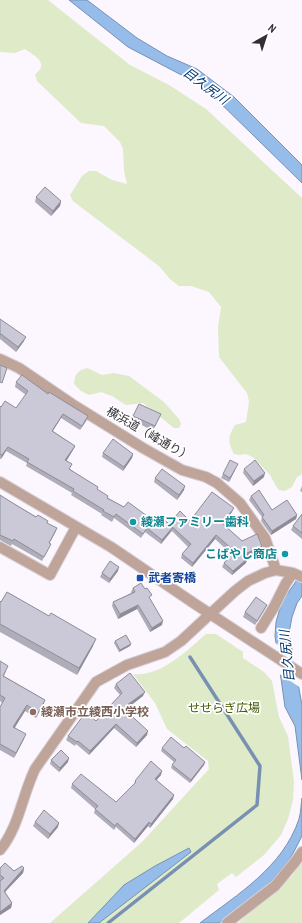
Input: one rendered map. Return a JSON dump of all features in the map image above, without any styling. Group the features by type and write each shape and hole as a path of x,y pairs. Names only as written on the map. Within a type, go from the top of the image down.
{"street":[{"name":"横浜道（峰通り）","path":"0,359 19,368 72,404 142,448 182,470 206,477 217,483 240,503 264,538 276,570"},
{"path":"0,482 112,547 210,614 302,674"},
{"path":"0,547 50,574 76,527"},
{"path":"0,850 19,816 28,784 35,769 96,682 127,665 165,652 181,641 235,591 248,581 265,573 276,570 297,575"},
{"path":"261,628 274,607 286,582 297,575"},
{"path":"227,923 275,886 296,862 302,852"}],"green space":[{"path":"0,0 48,0 130,65 169,85 206,109 302,198 302,474 297,477 292,487 285,491 279,490 270,475 254,458 246,454 234,454 230,446 229,439 235,425 246,422 249,401 247,393 219,357 218,327 221,307 209,292 191,286 179,286 170,279 159,266 73,201 70,195 82,176 89,171 96,171 112,180 127,184 124,171 123,149 120,142 104,126 81,123 37,81 35,75 40,69 41,64 36,56 25,49 15,53 0,52"},
{"path":"87,368 102,375 114,373 129,376 164,402 179,419 181,424 179,428 174,428 143,403 126,405 112,396 101,392 89,395 81,391 74,384 75,378 77,373"},
{"name":"せせらぎ広場","path":"206,634 216,634 243,652 243,658 264,672 272,681 279,717 288,736 294,782 293,800 288,819 281,835 264,855 236,877 232,873 217,884 219,890 179,923 50,923 142,842 209,769 208,761 167,729 155,703 133,674 143,674 163,667 182,655"},
{"path":"302,860 302,923 238,923 292,876"}],"water":[{"name":"目久尻川","path":"69,0 87,0 137,38 167,56 197,69 234,97 302,165 302,183 210,93 191,80 128,47"},
{"name":"目久尻川","path":"302,573 302,596 297,603 292,617 289,633 302,705 302,780 295,726 285,707 275,636 276,622 282,601"},
{"path":"302,798 302,836 290,859 270,883 219,923 200,923 244,890 271,865 292,836 299,819"},
{"path":"189,848 191,852 99,923 88,923 124,885"}],"pier":[{"path":"274,642 295,656 301,688 278,673"}],"building":[{"path":"45,187 61,201 53,211 36,197"},
{"path":"0,319 26,337 18,347 1,334 0,335"},
{"path":"0,365 7,368 2,383 0,382"},
{"path":"22,375 48,394 49,392 88,416 82,426 63,414 52,431 75,446 65,460 72,464 69,469 98,487 97,489 108,496 107,498 124,507 128,502 158,524 162,518 173,527 162,540 147,528 143,534 116,514 114,517 103,511 104,510 73,491 74,489 27,462 29,459 8,447 2,455 0,454 0,406 1,407 5,401 16,408 28,391 16,382"},
{"path":"139,404 161,414 155,426 133,416"},
{"path":"113,439 133,454 124,467 103,453"},
{"path":"230,460 238,464 230,478 223,474"},
{"path":"255,460 265,473 254,481 244,469"},
{"path":"162,469 185,486 179,495 155,478"},
{"path":"259,490 272,510 287,500 297,515 272,531 262,517 264,515 251,496"},
{"path":"212,492 234,508 222,523 242,541 257,534 262,546 243,555 247,559 233,571 224,563 230,556 228,553 232,549 216,535 193,563 182,554 191,544 169,524 180,511 190,521"},
{"path":"0,495 36,517 38,515 48,521 47,523 57,528 44,557 14,539 13,541 0,535"},
{"path":"302,514 302,533 293,526"},
{"path":"110,561 119,567 110,579 102,573"},
{"path":"141,583 152,595 149,597 163,621 152,628 138,605 120,614 113,602 135,592 133,588"},
{"path":"7,592 49,616 51,613 96,639 79,668 0,624 0,601 1,602"},
{"path":"256,597 267,605 257,621 245,612"},
{"path":"126,635 131,644 120,650 115,641"},
{"path":"0,661 8,666 3,676 45,700 38,713 27,705 13,727 26,734 16,753 0,744 0,707 5,698 0,695"},
{"path":"130,673 145,692 123,708 148,731 137,743 116,724 90,751 78,741 77,742 68,736 86,712 96,721 122,693 116,684"},
{"path":"171,737 184,748 186,746 205,762 191,780 172,765 176,760 162,748"},
{"path":"61,750 69,758 60,768 51,760"},
{"path":"151,761 162,771 155,779 174,795 151,824 149,822 135,839 117,823 115,826 95,809 98,806 72,784 81,774 116,802 136,782 135,781"},
{"path":"44,810 59,823 50,834 35,822"},
{"path":"5,863 14,871 22,866 24,868 4,891 12,903 0,912 0,881 4,878 0,875 0,868"}],"waterway":[{"path":"108,923 257,805 260,766 190,657"}],"place":[{"name":"綾瀬ファミリー歯科","path":"133,522"},
{"name":"こばやし商店","path":"285,554"},
{"name":"武者寄橋","path":"140,578"},
{"name":"綾瀬市立綾西小学校","path":"33,712"}]}
